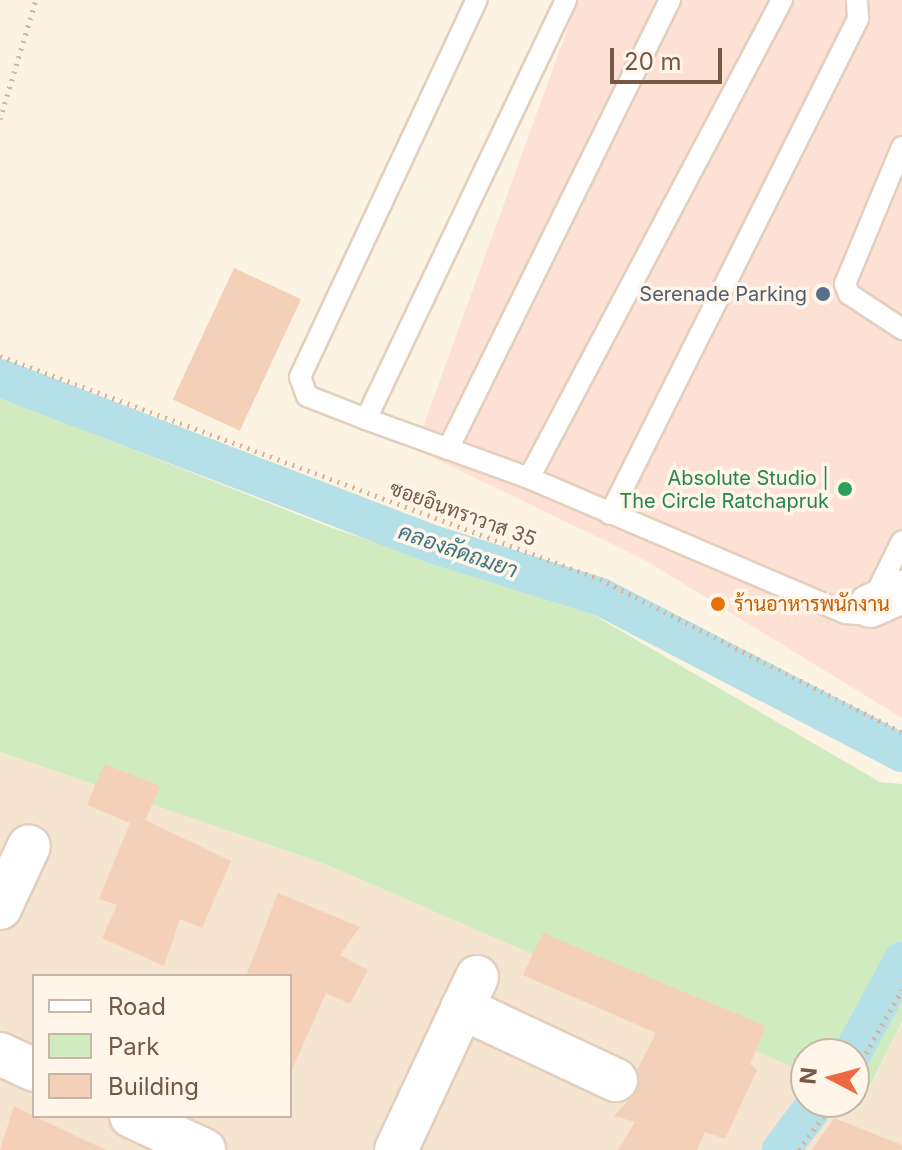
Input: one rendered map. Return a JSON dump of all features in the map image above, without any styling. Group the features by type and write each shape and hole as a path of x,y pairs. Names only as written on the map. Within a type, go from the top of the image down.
{"street":[{"path":"0,908 29,846"},
{"path":"396,1150 470,993 616,1080"},
{"path":"0,1054 32,1069"},
{"path":"135,1118 204,1150"}],"lane":[{"path":"477,0 300,377 307,396 529,478 845,613 858,614 886,599 902,541"},
{"path":"366,419 566,0"},
{"path":"448,449 670,0"},
{"path":"529,478 782,0"},
{"path":"610,514 858,19 857,0"},
{"path":"902,147 845,284 849,294 902,329"}],"path":[{"path":"0,119 36,0"},
{"name":"ซอยอินทราวาส 35","path":"0,356 600,579 902,732"},
{"path":"870,1046 902,990"},
{"path":"799,1150 822,1118"}],"shaded area":[{"path":"578,0 902,0 902,718 643,559 415,449"},
{"path":"0,752 325,864 790,1066 790,1118 870,1118 870,1088 902,1021 902,1150 0,1150"}],"green space":[{"path":"0,397 332,528 585,610 880,782 902,784 902,1021 870,1086 870,1038 790,1038 790,1066 325,864 0,752"}],"building":[{"path":"234,268 301,299 240,431 173,399"},
{"path":"104,764 161,786 145,820 231,861 202,928 180,919 164,966 102,938 117,905 99,899 130,823 87,805"},
{"path":"278,893 360,927 340,955 368,970 350,1004 326,993 292,1070 292,974 247,974"},
{"path":"543,933 766,1026 750,1064 757,1070 725,1139 705,1132 697,1150 618,1150 635,1122 614,1116 637,1091 637,1070 656,1033 523,975"},
{"path":"14,1106 32,1115 32,1118 38,1118 106,1150 0,1150"},
{"path":"834,1118 902,1145 902,1150 812,1150"}],"waterway":[{"name":"คลองลัดถมยา","path":"0,378 432,544 601,597 902,753"},
{"path":"861,1038 902,961"},
{"path":"781,1150 805,1118"}],"place":[{"name":"Serenade Parking","path":"823,294"},
{"name":"Absolute Studio | The Circle Ratchapruk","path":"845,489"},
{"name":"ร้านอาหารพนักงาน","path":"718,604"}]}
